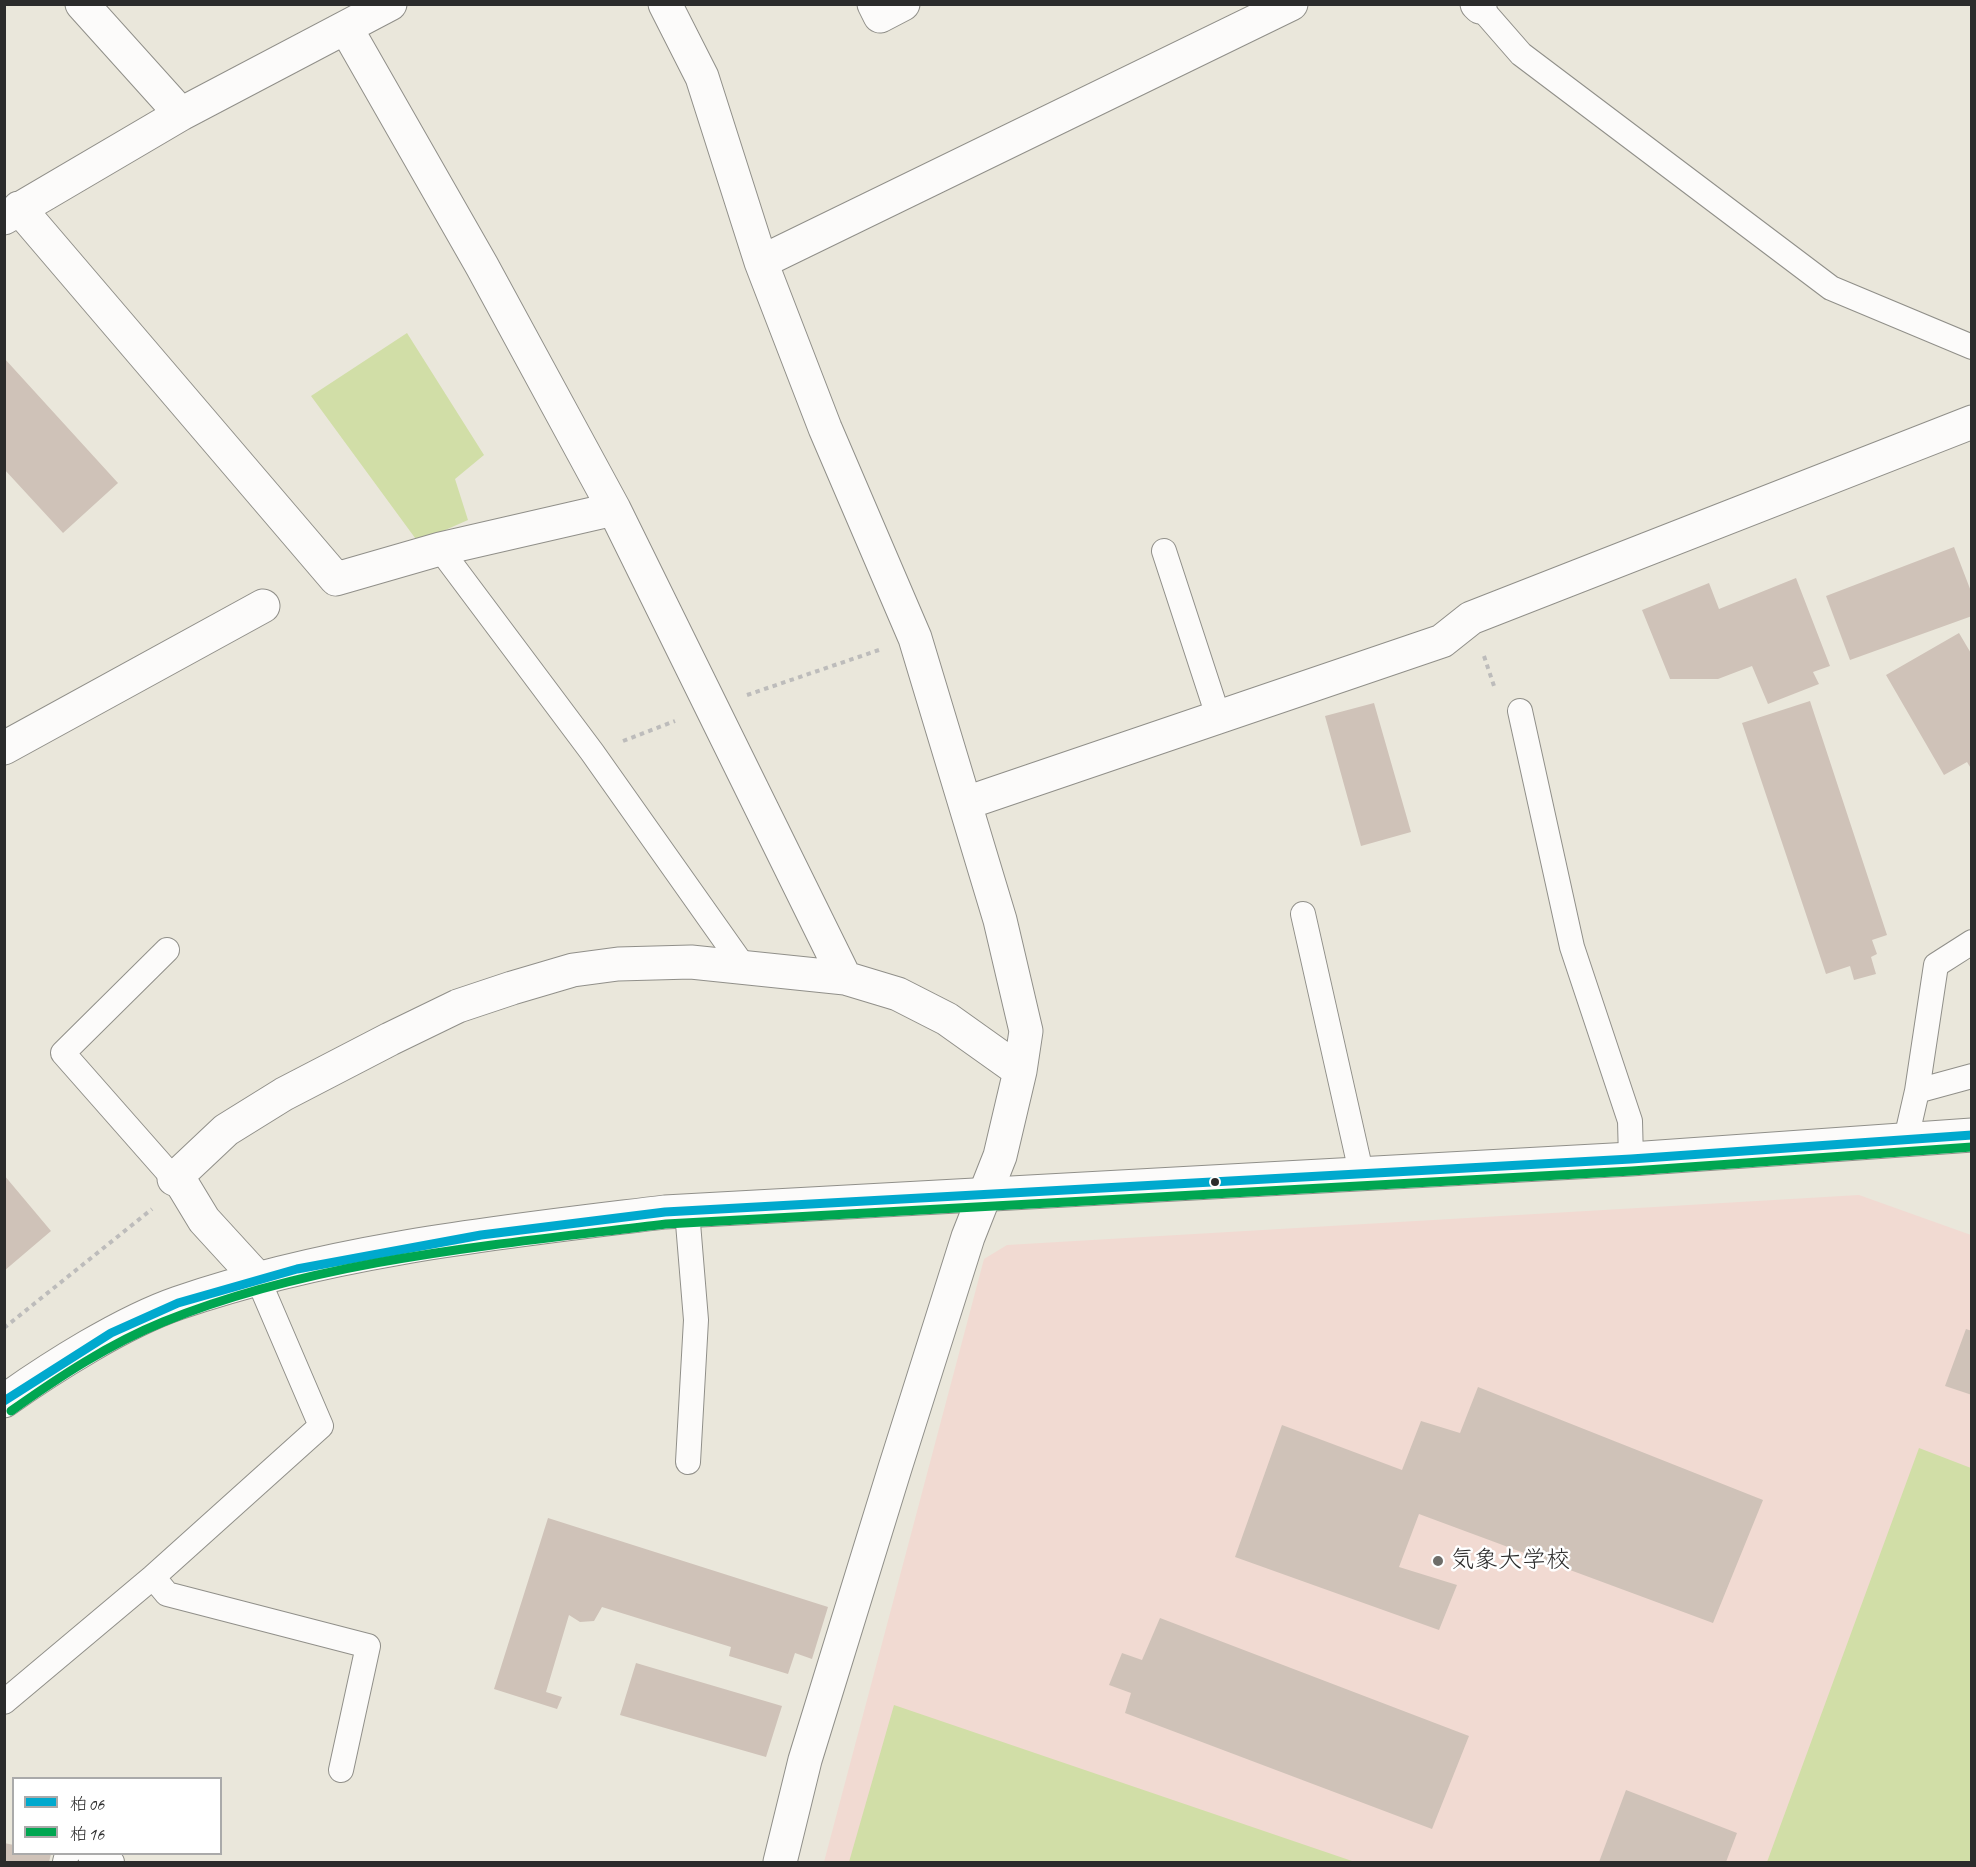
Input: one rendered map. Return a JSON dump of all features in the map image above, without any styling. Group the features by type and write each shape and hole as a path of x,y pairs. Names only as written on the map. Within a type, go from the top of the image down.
{"street":[{"path":"82,4 181,114"},
{"path":"390,4 181,114 12,213 336,579 440,549 614,509"},
{"path":"665,4 702,77 760,262 825,428 915,638 1000,920 1026,1031 1020,1071 1000,1156 968,1237 891,1479 805,1760 780,1863"},
{"path":"874,4 880,16 903,4"},
{"path":"760,262 1291,4"},
{"path":"346,28 482,266 614,509 845,978"},
{"path":"966,803 1219,719 1442,641 1471,618 1971,422"},
{"path":"4,748 262,606"},
{"path":"258,1279 204,1220 178,1180 226,1130 284,1094 458,1006 573,970 618,964 691,962 845,978 898,994 947,1019 1020,1071"},
{"path":"4,1401 37,1377 114,1334 177,1303 258,1279 341,1259 465,1238 687,1211 1361,1172 1631,1159 1971,1136"}],"lane":[{"path":"1478,6 1521,54 1831,288 1971,347"},
{"path":"440,549 592,752 744,967"},
{"path":"1164,551 1219,719"},
{"path":"1520,711 1572,947 1630,1121 1631,1159"},
{"path":"1303,914 1361,1172"},
{"path":"1906,1139 1917,1091 1936,965 1971,942"},
{"path":"167,950 63,1053 178,1180"},
{"path":"1917,1091 1971,1076"},
{"path":"687,1211 696,1320 688,1462"},
{"path":"4,1702 153,1577 321,1426 258,1279"},
{"path":"153,1577 167,1594 368,1646 341,1770"},
{"path":"92,1855 112,1863"}],"path":[{"path":"1471,618 1496,692 1520,711"},
{"path":"592,752 712,707 915,638"},
{"path":"4,1328 178,1180"}],"shaded area":[{"name":"気象大学校","path":"1859,1195 1971,1235 1971,1862 824,1862 984,1259 1007,1245"}],"green space":[{"path":"407,333 484,455 455,479 468,520 418,542 311,396"},
{"path":"1919,1448 1971,1468 1971,1862 1767,1862"},
{"path":"894,1705 1355,1862 849,1862"}],"building":[{"path":"4,358 118,483 63,533 4,469"},
{"path":"1954,547 1972,594 1972,616 1850,660 1826,596"},
{"path":"1796,578 1830,666 1813,672 1819,684 1768,704 1752,666 1718,679 1670,679 1642,610 1709,583 1719,609"},
{"path":"1959,633 1972,655 1972,770 1967,762 1944,775 1886,675"},
{"path":"1810,701 1887,935 1872,940 1877,954 1871,957 1876,974 1854,980 1850,966 1826,974 1742,723"},
{"path":"1374,703 1411,832 1361,846 1325,716"},
{"path":"4,1175 51,1231 4,1271"},
{"path":"1966,1329 1972,1331 1972,1395 1945,1386"},
{"path":"1478,1387 1763,1500 1713,1623 1419,1514 1399,1567 1457,1585 1439,1630 1235,1557 1282,1425 1402,1470 1421,1421 1460,1433"},
{"path":"548,1518 828,1607 812,1659 795,1653 788,1674 729,1656 731,1647 602,1607 594,1621 580,1622 569,1615 546,1692 562,1697 557,1709 494,1689"},
{"path":"1160,1618 1469,1736 1432,1829 1125,1713 1131,1693 1109,1685 1122,1653 1142,1660"},
{"path":"636,1663 782,1706 766,1757 620,1715"},
{"path":"1626,1790 1737,1833 1726,1862 1599,1862"},
{"path":"4,1843 12,1845 12,1855 51,1855 49,1862 4,1862"}],"transit line":[{"name":"柏06","path":"4,1401 111,1333 178,1303 297,1269 481,1235 665,1212 1631,1159 1972,1135"},
{"name":"柏16","path":"11,1411 66,1374 123,1340 163,1322 222,1301 284,1283 347,1269 476,1247 666,1224 1632,1171 1972,1147"}],"place":[{"name":"気象大学校","path":"1438,1561"}]}
